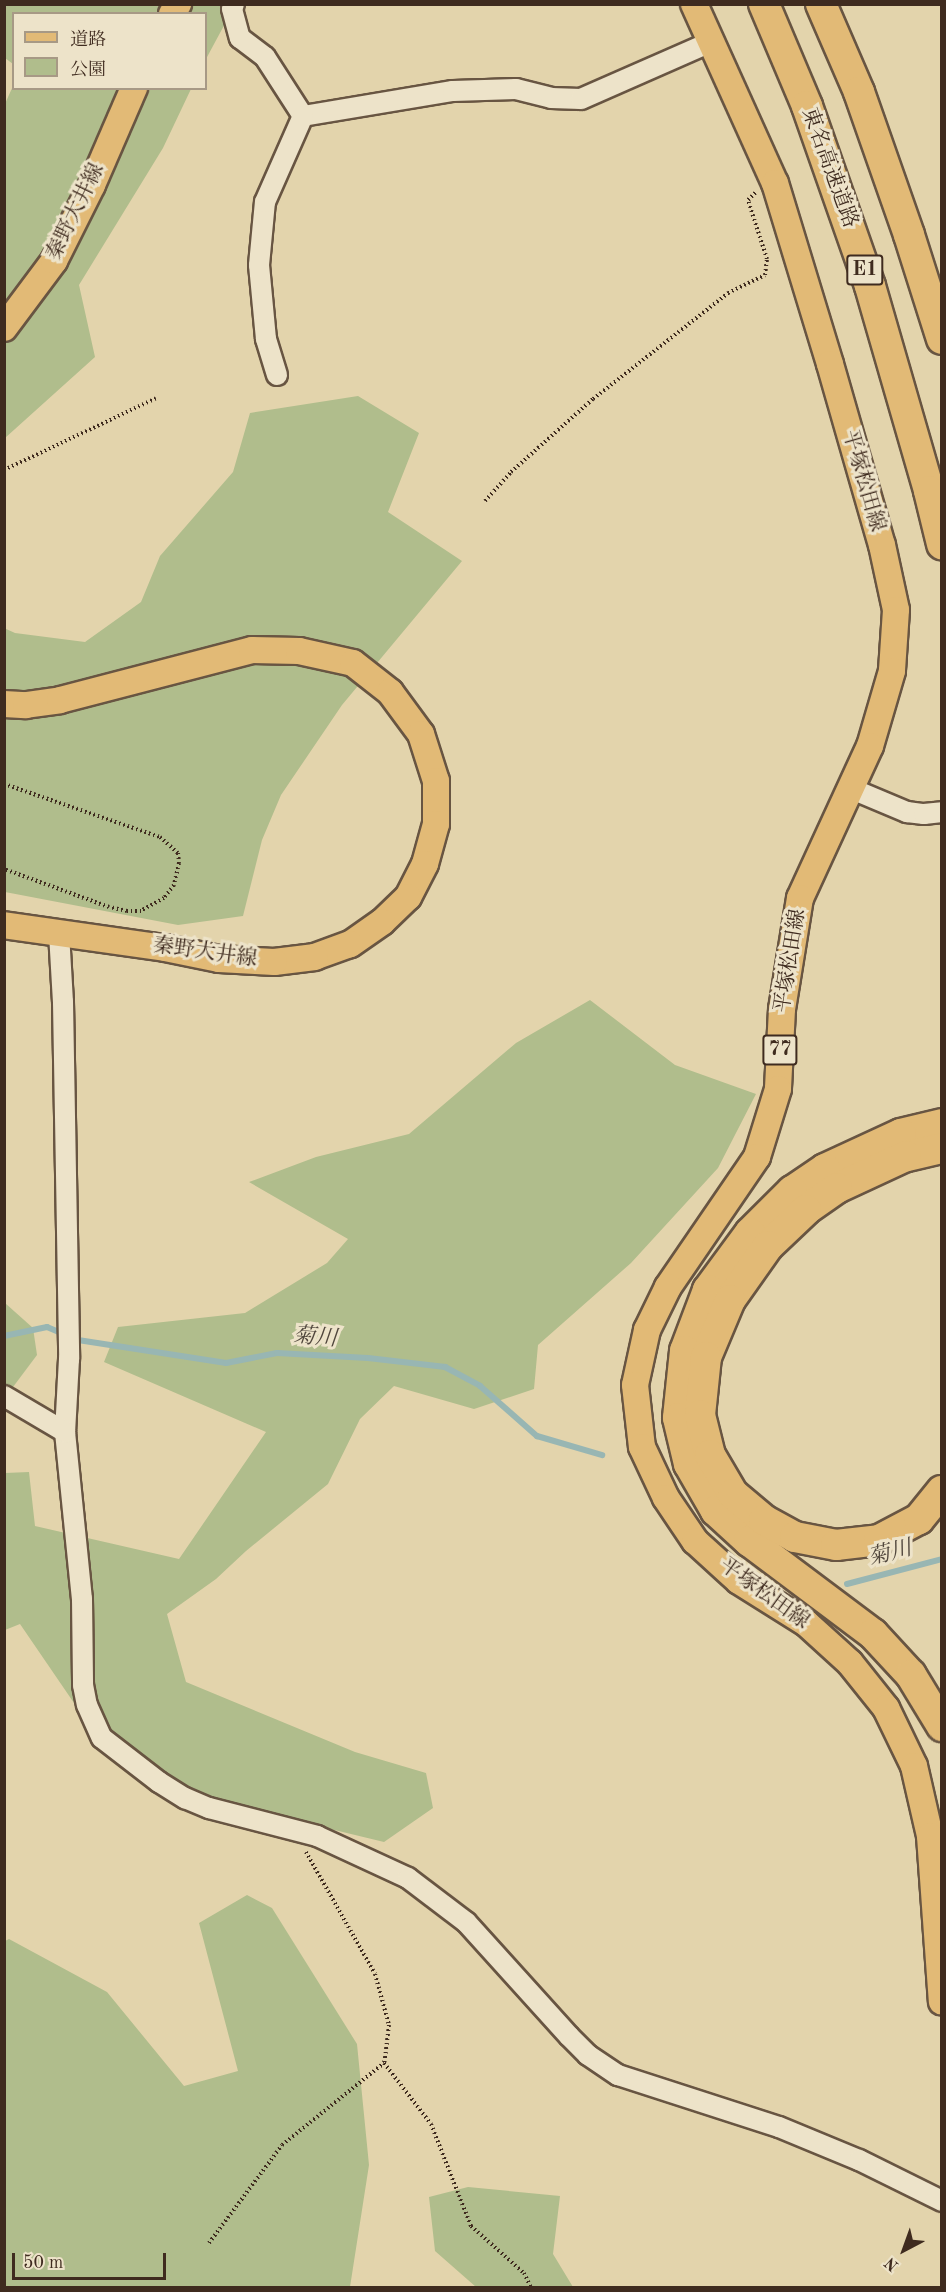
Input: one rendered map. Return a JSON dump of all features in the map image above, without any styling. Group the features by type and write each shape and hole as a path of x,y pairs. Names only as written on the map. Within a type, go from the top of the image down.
{"highway":[{"name":"東名高速道路","path":"764,4 807,106 870,286 942,544"},
{"name":"E1","path":"821,4 859,92 909,235 942,339"},
{"path":"942,1124 902,1134 825,1169 792,1191 750,1233 708,1290 700,1310 685,1351 678,1419 689,1464 716,1511 757,1548 873,1634 911,1675 942,1726"},
{"path":"942,1148 906,1156 837,1188 806,1210 768,1246 730,1300 706,1357 700,1415 710,1455 733,1494 764,1520 795,1537 836,1545 879,1540 919,1519 942,1491"}],"main road":[{"name":"平塚松田線","path":"694,4 775,183 834,375 882,545 896,610 892,671 870,746 800,898 782,1009 778,1089 757,1157 668,1287 647,1330 635,1385 642,1447 666,1498 695,1541 739,1581 806,1623 850,1663 886,1708 915,1766 930,1836 942,2002"},
{"name":"秦野大井線","path":"4,328 54,261 92,185 133,90"},
{"name":"秦野大井線","path":"4,704 26,705 60,700 252,650 299,651 353,663 390,692 421,734 436,781 436,824 425,864 408,897 382,922 350,944 315,957 274,962 219,959 165,948 4,925"}],"street":[{"path":"234,4 232,9 240,38 265,57 303,116"},
{"path":"303,116 453,91 516,89 551,98 581,99 711,42"},
{"path":"277,375 266,339 259,265 265,202 303,116"},
{"path":"852,789 907,812 924,814 942,812"},
{"path":"59,933 63,1002 69,1359 65,1432 82,1599 83,1685 87,1705 102,1738 159,1782 185,1798 209,1808 301,1832 381,1864 408,1878 452,1911 489,1944 568,2036 588,2055 618,2075 779,2127 859,2160 942,2201"},
{"path":"4,1396 65,1432"}],"path":[{"path":"484,501 511,472 593,399 728,293 765,275 767,259 748,200 758,189 775,183"},
{"path":"4,470 156,398"},
{"path":"4,784 160,837 178,853 179,863 174,885 164,898 141,911 127,911 4,869"},
{"path":"209,2243 282,2145 384,2063 389,2025 375,1974 333,1895 307,1856 301,1832"},
{"path":"384,2063 431,2124 471,2226 483,2240 501,2250 524,2273 531,2288"}],"green space":[{"path":"4,5 235,5 207,57 207,12 12,12 12,63 5,58"},
{"path":"12,88 191,90 163,148 79,285 95,357 5,438 4,106"},
{"path":"358,396 419,433 388,512 462,561 342,705 281,795 262,840 243,916 178,925 5,892 4,628 15,633 85,642 141,602 160,556 233,472 250,413"},
{"path":"590,1000 675,1065 756,1094 718,1168 631,1263 538,1345 534,1389 474,1409 394,1386 360,1419 328,1484 246,1551 216,1579 167,1614 186,1682 355,1752 426,1773 433,1808 384,1842 173,1791 87,1722 20,1624 5,1630 5,1473 29,1472 35,1526 179,1559 266,1432 104,1362 118,1327 245,1313 327,1263 348,1239 249,1182 316,1157 409,1134 516,1043"},
{"path":"5,1303 33,1328 37,1355 13,1387 5,1393"},
{"path":"247,1895 272,1908 357,2044 369,2165 350,2287 5,2287 5,1941 9,1939 107,1992 184,2086 238,2071 199,1923"},
{"path":"468,2187 560,2196 553,2254 573,2287 476,2287 435,2251 429,2197"}],"waterway":[{"name":"菊川","path":"4,1336 47,1327 78,1340 226,1363 277,1353 368,1358 445,1367 480,1386 537,1436 602,1455"},
{"name":"菊川","path":"847,1584 942,1559"}]}
